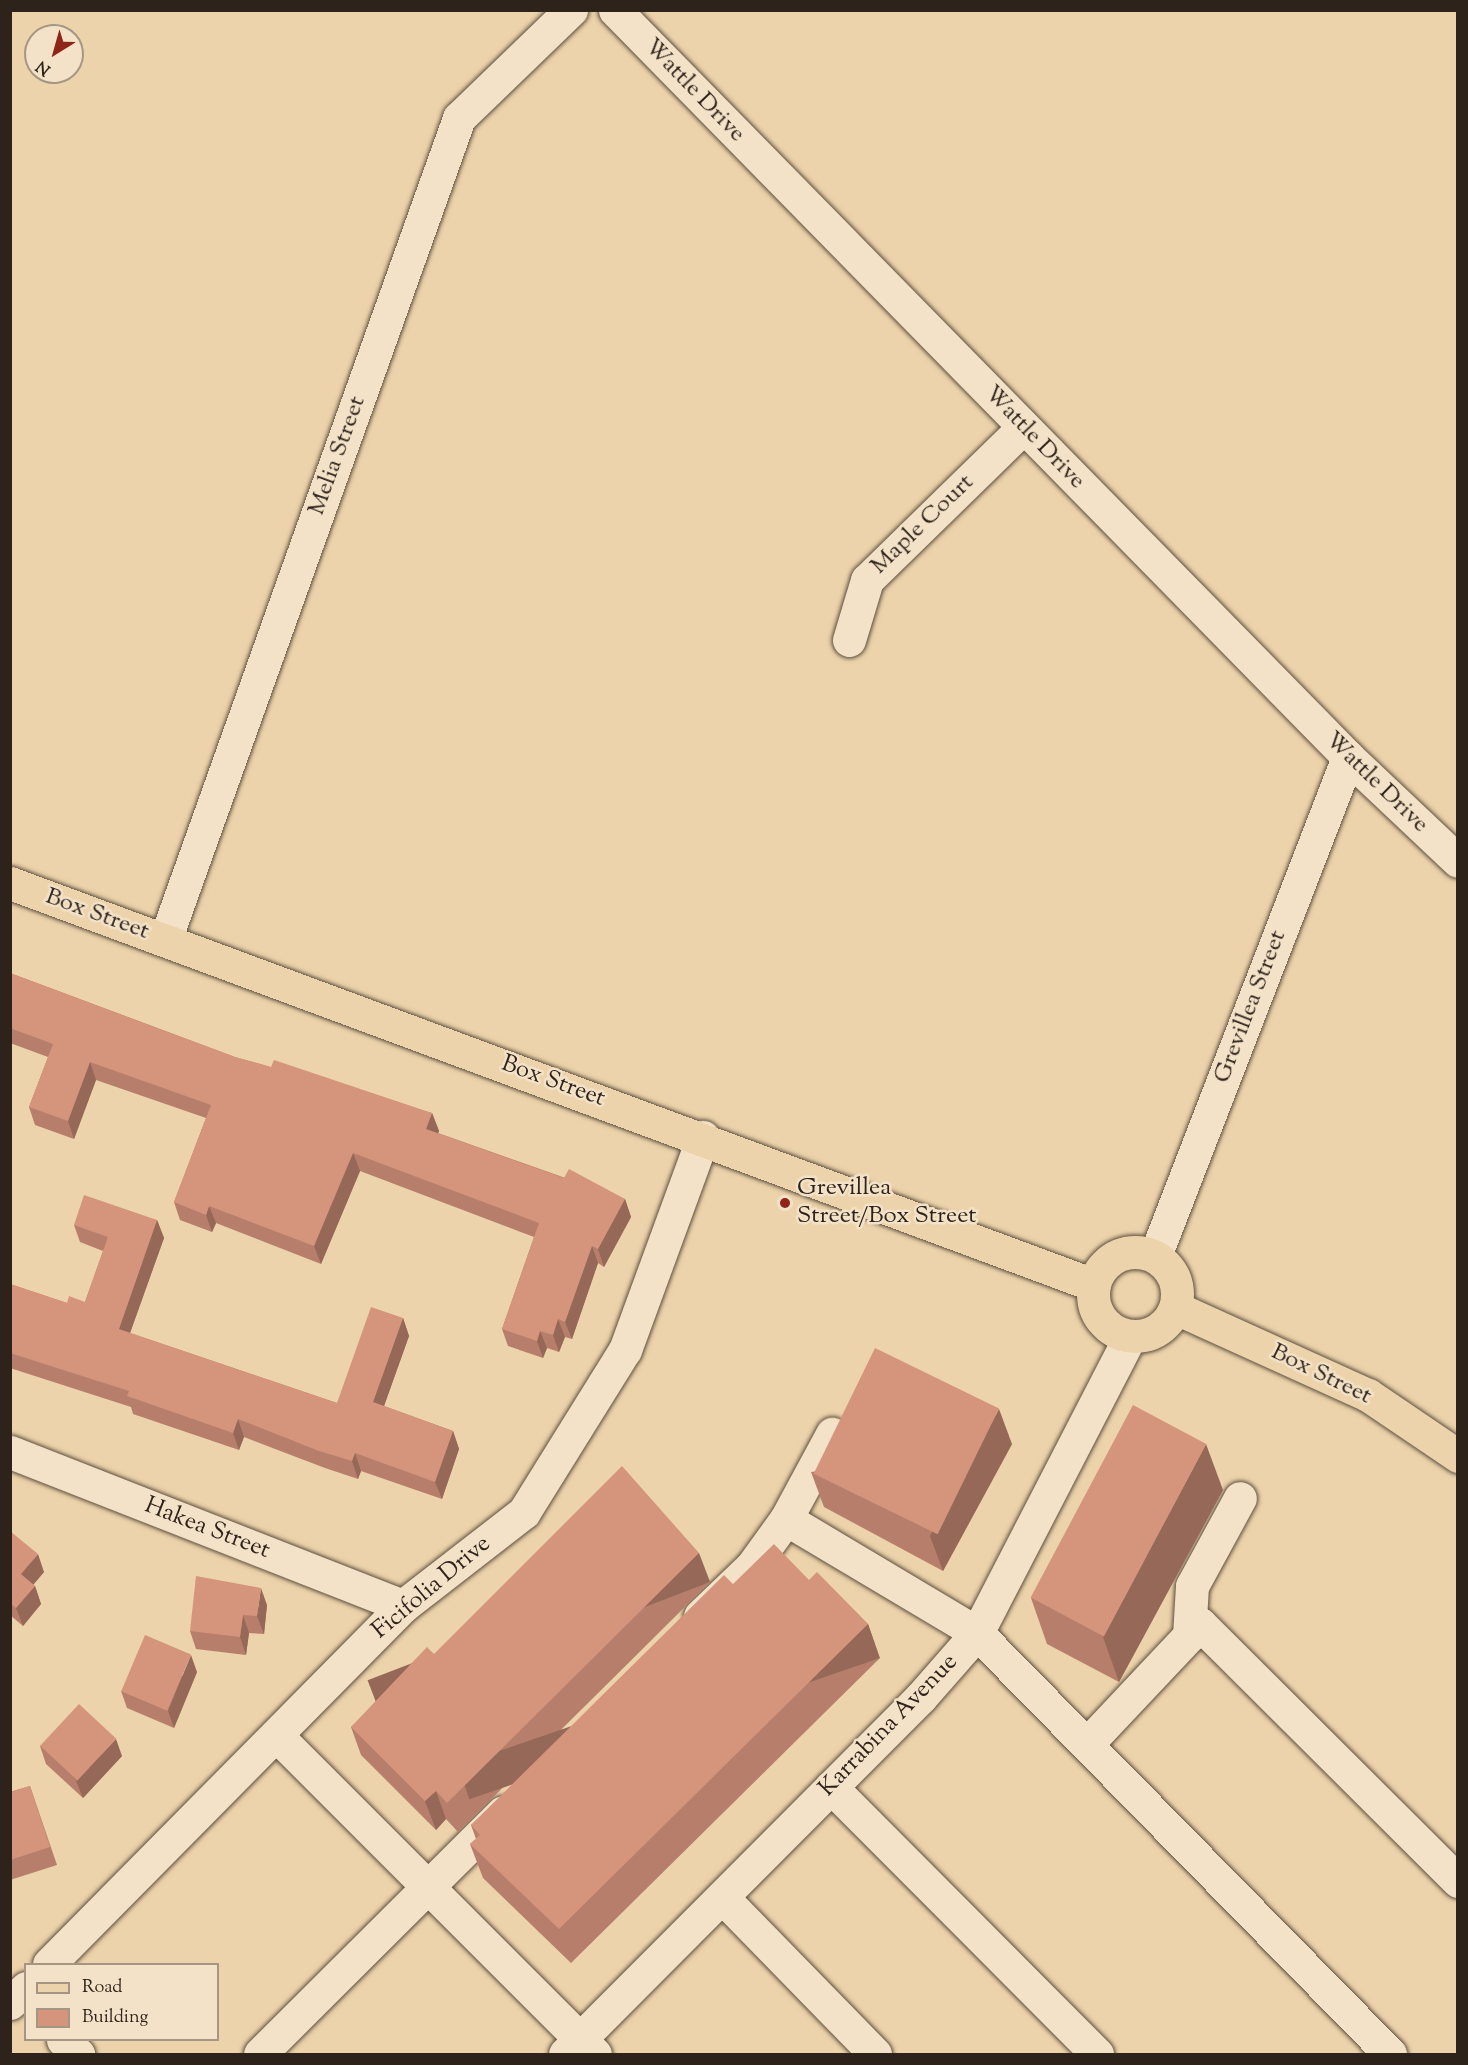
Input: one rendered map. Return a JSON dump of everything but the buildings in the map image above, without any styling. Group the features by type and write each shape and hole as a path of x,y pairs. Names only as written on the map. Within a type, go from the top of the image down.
{"main road":[{"name":"Box Street","path":"10,883 703,1137 1094,1285"},
{"path":"1117,1256 1155,1256 1172,1272 1176,1308 1158,1330 1130,1337 1105,1324 1093,1299 1094,1285 1117,1256"},
{"name":"Box Street","path":"1176,1308 1368,1395 1458,1456"}],"street":[{"name":"Melia Street","path":"165,940 459,118 571,10"},
{"name":"Wattle Drive","path":"615,10 1348,757 1458,861"},
{"name":"Maple Court","path":"849,640 867,580 1024,427"},
{"name":"Grevillea Street","path":"1155,1256 1348,757"},
{"name":"Ficifolia Drive","path":"51,1963 403,1606 530,1502 626,1350 703,1137"},
{"name":"Karrabina Avenue","path":"580,2049 722,1896 831,1787 977,1634 1130,1337"},
{"path":"677,1640 752,1566 786,1519 846,1408"},
{"name":"Hakea Street","path":"10,1452 403,1606"},
{"path":"1189,1636 1192,1586 1240,1498"},
{"path":"786,1519 977,1634 1390,2055"},
{"path":"1087,1744 1200,1624 1458,1881"},
{"path":"276,1735 427,1888 580,2049"},
{"path":"831,1787 1097,2055"},
{"path":"260,2055 527,1789"},
{"path":"722,1896 875,2055"},
{"path":"64,2041 78,2055"}],"place":[{"name":"Grevillea Street/Box Street","path":"785,1203"}]}
